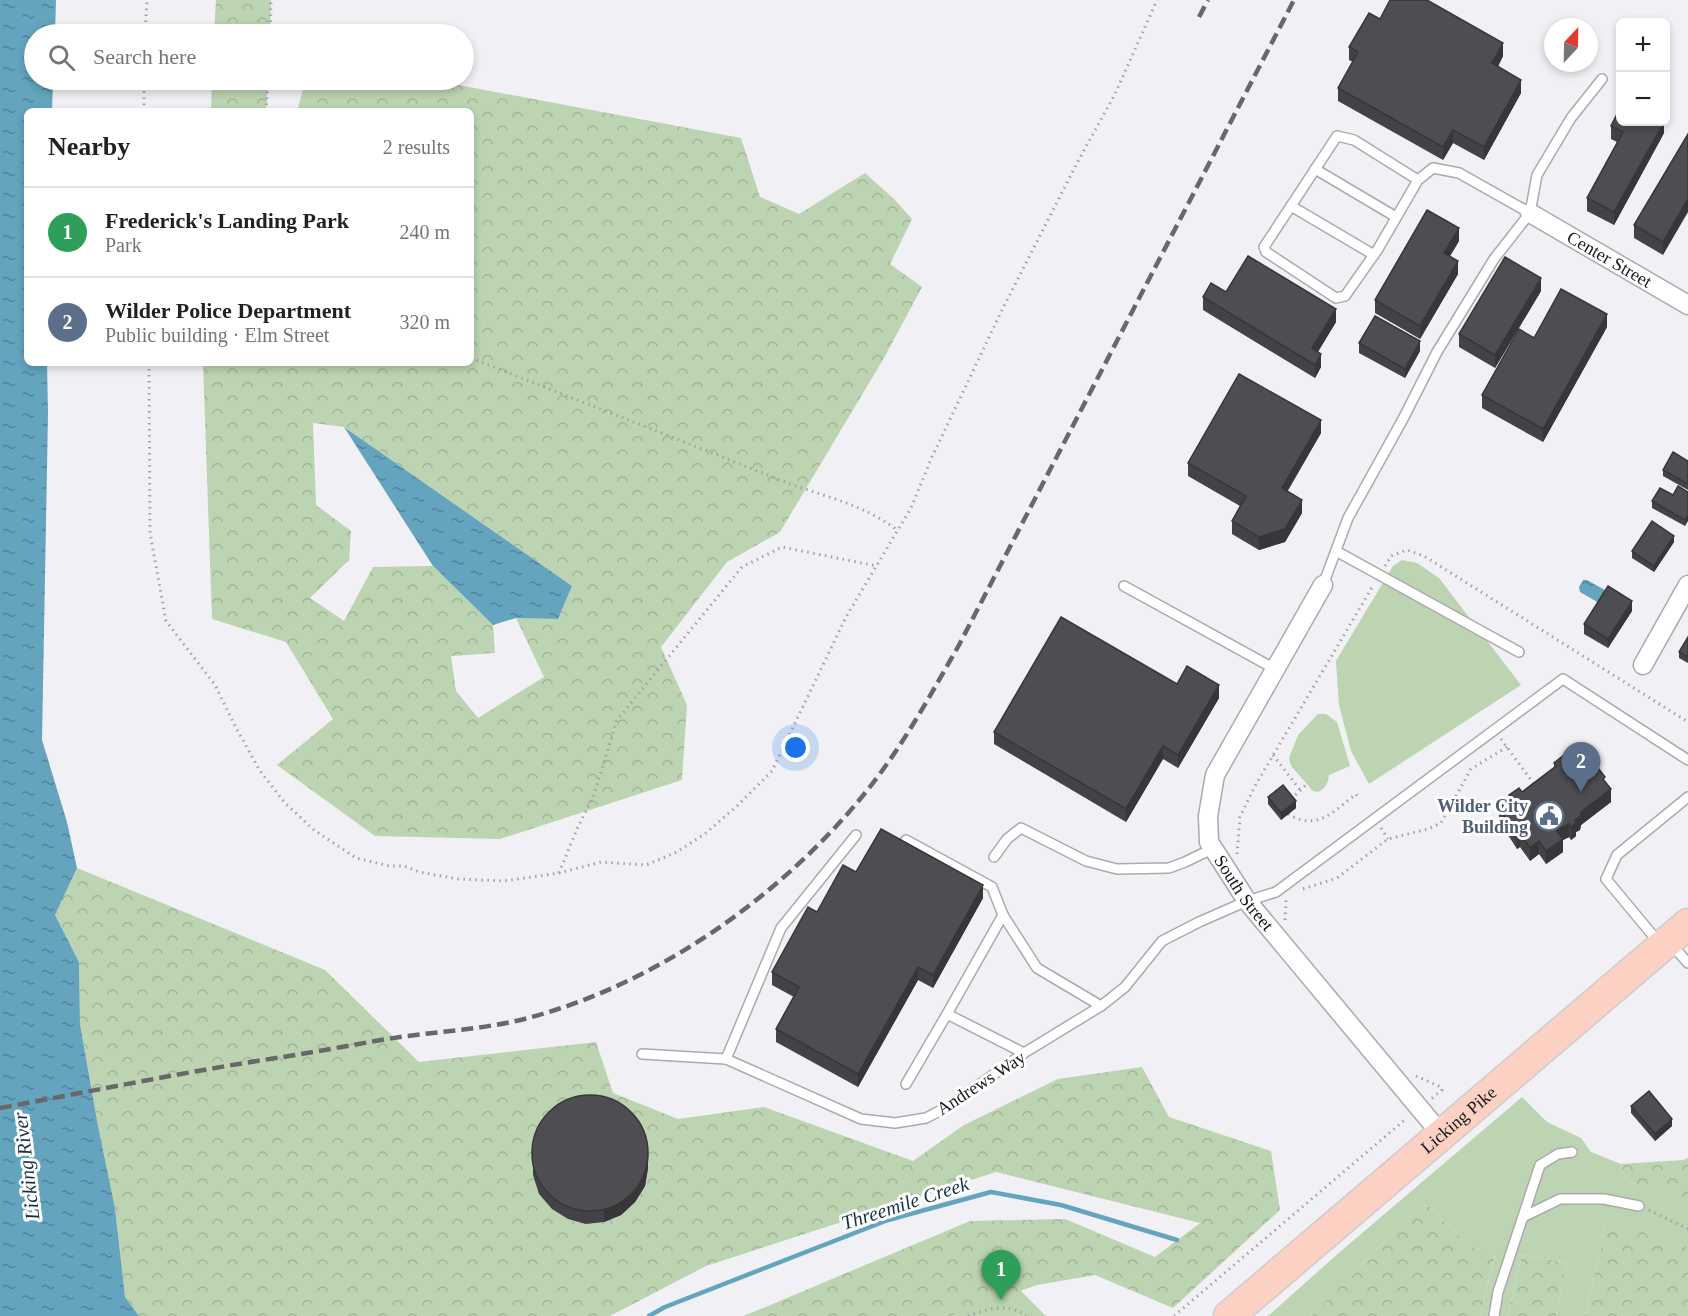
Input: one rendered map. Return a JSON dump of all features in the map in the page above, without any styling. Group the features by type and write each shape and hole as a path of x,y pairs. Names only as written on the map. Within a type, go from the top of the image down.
{"main road":[{"name":"Licking Pike","path":"1228,1316 1673,937"}],"street":[{"name":"Center Street","path":"1530,213 1688,305"},
{"name":"South Street","path":"1323,585 1215,775 1208,816 1209,842 1212,849 1441,1134"},
{"path":"1643,665 1688,585"}],"lane":[{"path":"1323,585 1348,518 1403,420 1437,352 1494,259 1530,213 1537,175 1571,118 1602,79"},
{"path":"1418,180 1354,140 1345,136 1337,136 1264,247 1266,252 1336,298 1345,296 1374,255 1418,180 1433,168 1459,173 1530,213"},
{"path":"1315,169 1396,217"},
{"path":"1291,206 1374,255"},
{"path":"1336,551 1519,652"},
{"path":"1124,586 1275,669"},
{"name":"Andrews Way","path":"642,1054 726,1059 861,1119 895,1123 926,1118 949,1106 1024,1053 1101,1006 1125,987 1162,941 1199,922 1276,892 1563,679 1688,760"},
{"path":"1688,797 1617,855 1606,879 1673,937 1688,963"},
{"path":"994,857 1007,839 1022,828 1086,861 1117,869 1169,868 1212,849"},
{"path":"726,1059 781,928 856,835"},
{"path":"906,840 992,887 1003,915 1037,968 1101,1006"},
{"path":"906,1084 1003,915"},
{"path":"947,1014 1024,1053"},
{"path":"1494,1316 1498,1292 1540,1165 1558,1154 1572,1152"},
{"path":"1523,1217 1560,1199 1604,1199 1639,1206"}],"path":[{"path":"146,24 147,0"},
{"path":"270,24 271,0"},
{"path":"149,366 150,533 166,621 216,685 260,771 285,803 314,830 356,858 389,866 404,866 419,872 458,879 504,881 559,873 601,862 646,865 677,852 706,833 772,771 846,617 911,508 932,457 1002,310 1115,94 1157,0"},
{"path":"144,90 144,108"},
{"path":"266,108 267,90"},
{"path":"474,359 788,483 846,502 874,514 897,531"},
{"path":"559,873 594,795 617,720 742,567 782,547 878,566"},
{"path":"1236,861 1240,817 1273,755 1391,556 1407,550 1424,555 1688,722"},
{"path":"1495,730 1539,792"},
{"path":"1292,892 1337,878 1389,839 1428,829 1440,823 1471,769 1507,747"},
{"path":"1273,755 1300,790"},
{"path":"1290,800 1307,784"},
{"path":"1288,814 1298,820 1311,822 1324,819 1356,794 1360,799"},
{"path":"1379,827 1389,839"},
{"path":"1254,899 1285,923 1284,904 1287,897"},
{"path":"1415,1075 1441,1087 1442,1090"},
{"path":"1174,1316 1402,1121"},
{"path":"1639,1206 1688,1228"},
{"path":"968,1316 1000,1308 1020,1311 1026,1316"}],"green space":[{"path":"216,0 271,0 270,24 215,24"},
{"path":"474,88 741,138 760,197 799,214 865,173 912,219 890,264 922,287 884,358 780,532 727,562 661,647 687,705 682,780 500,839 375,836 277,765 333,719 286,642 212,619 203,366 474,366 474,108 298,108 303,90 474,90","holes":["313,423 344,427 572,586 558,619 516,618 544,677 478,718 456,691 451,656 495,653 493,625 433,566 373,567 344,621 310,598 349,560 351,531 316,505"]},
{"path":"212,90 267,90 266,108 211,108"},
{"path":"1402,560 1417,563 1439,578 1521,685 1369,784 1351,751 1339,705 1336,661 1393,566"},
{"path":"1318,714 1326,714 1337,722 1350,766 1329,775 1326,785 1318,792 1313,791 1291,766 1289,758 1298,735"},
{"path":"77,868 325,970 419,1062 596,1042 613,1093 678,1119 764,1107 913,1161 964,1125 1058,1079 1142,1067 1169,1117 1271,1151 1280,1210 1173,1308 1095,1275 1037,1285 949,1316 744,1316 970,1221 1065,1219 1155,1257 1200,1223 996,1172 706,1266 610,1316 139,1316 125,1297 115,1208 80,1024 79,962 55,915"},
{"path":"1522,1097 1547,1122 1581,1138 1591,1152 1621,1164 1627,1181 1688,1201 1688,1247 1607,1220 1585,1316 1556,1316 1567,1263 1522,1255 1508,1316 1480,1316 1495,1256 1468,1245 1429,1206 1421,1205 1311,1316 1268,1316 1341,1251"},
{"path":"1688,1158 1688,1201 1627,1181 1621,1164 1683,1160"},
{"path":"1421,1205 1429,1206 1468,1245 1495,1255 1480,1316 1311,1316"},
{"path":"1607,1220 1688,1247 1688,1316 1585,1316"},
{"path":"1522,1255 1567,1263 1556,1316 1508,1316"},
{"path":"1014,1284 1046,1316 932,1316"}],"water":[{"name":"Licking River","path":"0,0 56,0 55,24 24,24 24,90 53,90 52,108 24,108 24,366 47,366 42,740 67,822 77,868 55,915 79,962 80,1024 115,1208 125,1297 139,1316 0,1316"},
{"path":"344,427 572,586 558,619 516,618 493,625 433,566"},
{"path":"1583,580 1605,590 1599,603 1580,592 1579,587"}],"building":[{"path":"1390,0 1427,0 1503,43 1492,63 1521,80 1484,147 1453,130 1443,147 1338,88 1358,52 1349,47 1369,13 1380,19"},
{"path":"1616,116 1616,126 1662,126 1614,212 1587,198 1623,132 1611,126"},
{"path":"1688,134 1688,199 1663,242 1634,225"},
{"path":"1427,210 1459,228 1444,253 1458,261 1420,326 1375,300"},
{"path":"1248,256 1336,309 1312,348 1321,354 1315,365 1203,297 1211,283 1226,292"},
{"path":"1505,257 1541,278 1495,355 1459,334"},
{"path":"1561,289 1607,314 1543,429 1482,395 1519,329 1534,338"},
{"path":"1375,316 1420,341 1405,369 1359,343"},
{"path":"1239,374 1321,420 1282,488 1302,500 1285,529 1259,537 1232,521 1246,496 1188,463"},
{"path":"1673,452 1688,461 1688,484 1663,470"},
{"path":"1678,486 1688,492 1688,515 1685,520 1652,501 1660,488 1673,495"},
{"path":"1652,521 1674,536 1654,566 1632,551"},
{"path":"1608,586 1632,601 1608,639 1584,624"},
{"path":"1061,617 1177,684 1187,666 1219,685 1178,755 1163,746 1126,809 994,732"},
{"path":"1688,637 1688,657 1679,652"},
{"name":"Wilder City Building","path":"1580,748 1605,777 1603,779 1611,789 1581,812 1580,817 1575,820 1576,823 1571,827 1569,824 1556,830 1563,839 1546,851 1539,841 1530,848 1520,834 1517,836 1499,808 1512,798 1509,795 1519,788 1522,792 1556,766 1554,763 1569,751 1572,755"},
{"path":"1283,785 1296,801 1281,813 1268,797"},
{"path":"881,829 983,885 933,975 918,967 858,1074 776,1029 799,987 772,972 808,907 817,912 843,865 856,872"},
{"path":"1649,1091 1672,1119 1655,1134 1631,1106"},
{"path":"590,1095 612,1100 631,1112 643,1131 648,1153 643,1175 631,1194 612,1206 590,1211 568,1206 549,1194 537,1175 532,1153 537,1131 549,1112 568,1100"}],"waterway":[{"name":"Threemile Creek","path":"649,1316 665,1307 888,1220 991,1192 1061,1205 1177,1240"}],"railway":[{"path":"1199,17 1208,0"},
{"path":"0,1108 212,1068 400,1037 496,1025 528,1018 577,1003 671,958 716,930 759,898 836,827 882,771 917,718 959,645 1294,0"}],"place":[{"name":"Wilder Police Department","path":"1581,792"},
{"name":"Wilder City Building","path":"1549,816"},
{"name":"Frederick's Landing Park","path":"1001,1300"}]}
